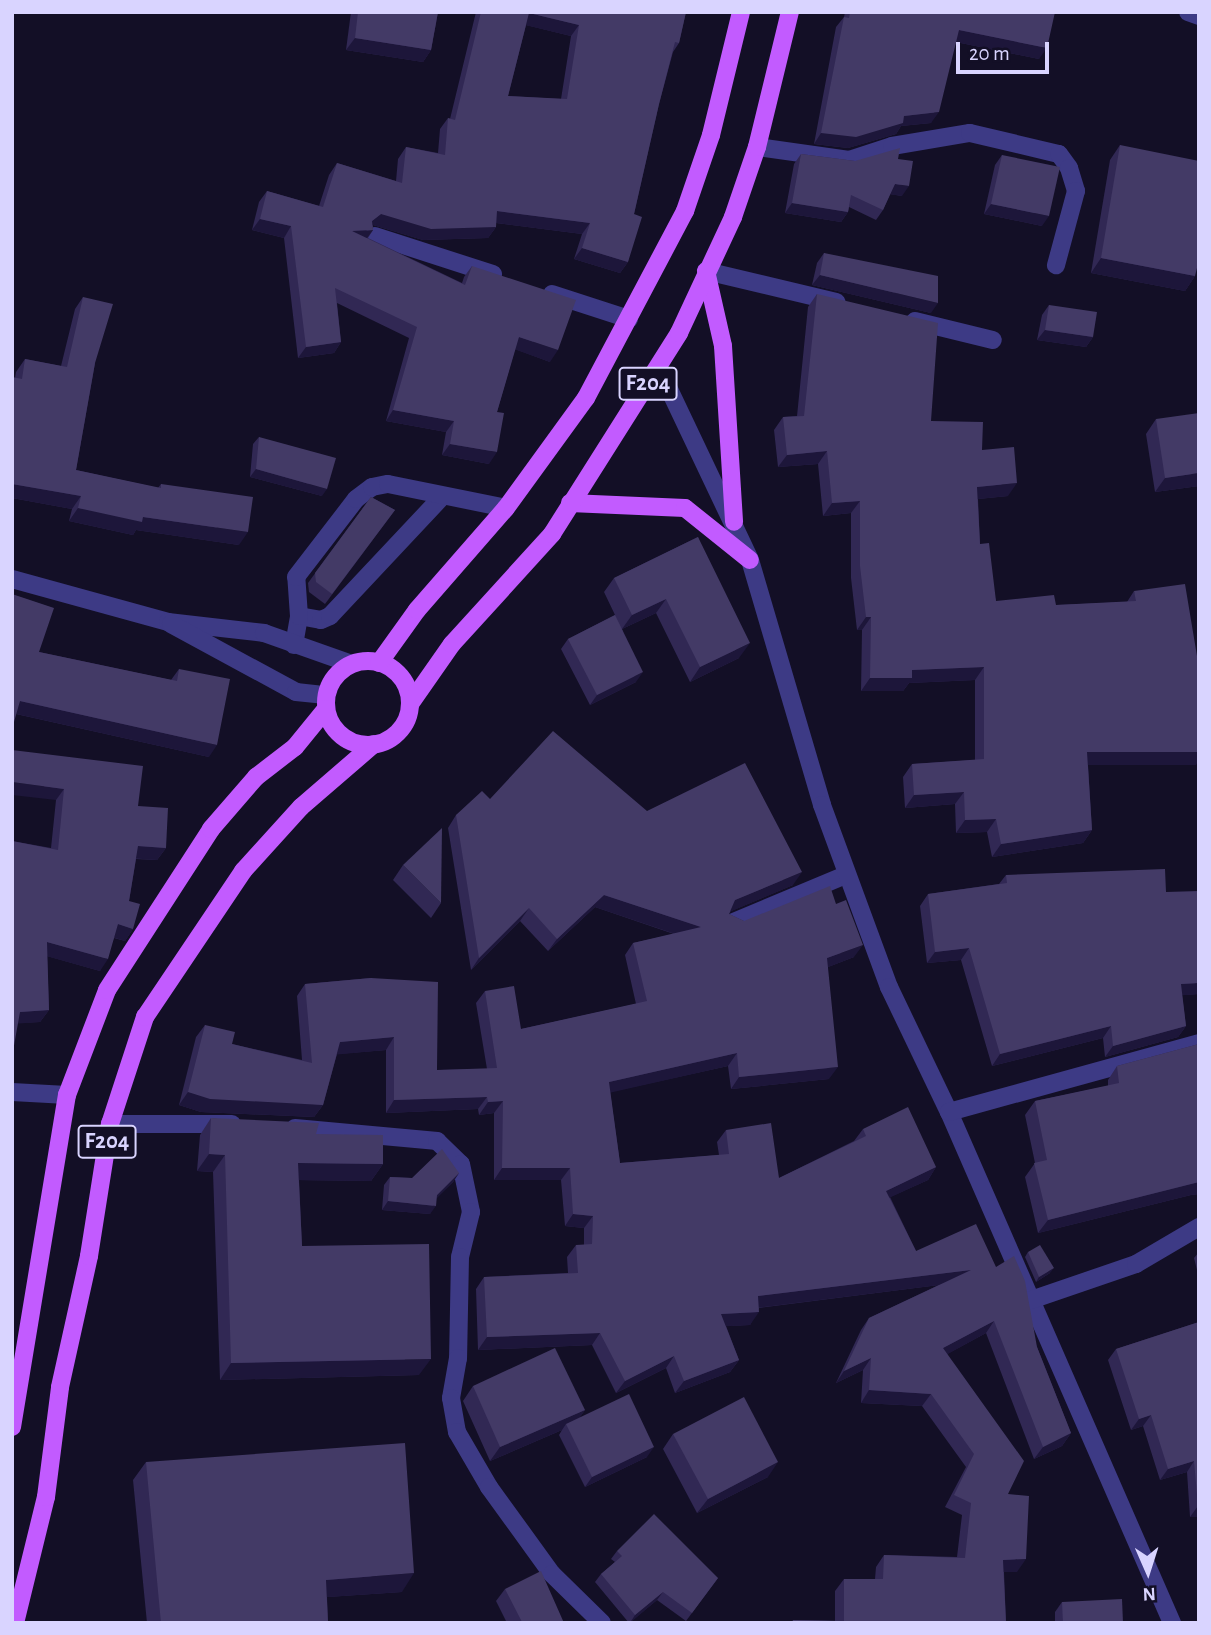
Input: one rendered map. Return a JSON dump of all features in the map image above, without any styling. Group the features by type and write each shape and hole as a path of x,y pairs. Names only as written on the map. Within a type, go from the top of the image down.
{"main road":[{"name":"F204","path":"379,663 417,610 506,508 586,398 685,211 711,135 741,12"},
{"name":"F204","path":"15,1623 46,1497 60,1387 89,1256 110,1124 145,1017 210,914 301,807 374,744 400,731 410,704 452,643 552,534 659,368 733,217 757,147 790,12"},
{"path":"706,271 723,346 734,522"},
{"path":"570,503 685,508 750,559"},
{"path":"352,664 379,663 401,678 410,704"},
{"name":"F204","path":"12,1427 67,1096 107,990 211,829 256,777 295,747 326,702 340,671 352,664"},
{"path":"326,702 330,722 348,741 374,744"}],"street":[{"path":"1188,12 1199,16"},
{"path":"757,147 849,160 905,143 970,133 1059,154 1076,191 1056,265"},
{"path":"375,236 514,282"},
{"path":"706,271 849,305"},
{"path":"540,290 629,319"},
{"path":"901,318 993,340"},
{"path":"659,368 750,559 846,874 889,987 949,1112 1172,1623"},
{"path":"294,645 299,616 296,577 356,499 372,487 388,484 441,498 506,508"},
{"path":"299,616 330,616 441,498"},
{"path":"12,579 168,622 222,625 264,633 352,664"},
{"path":"168,622 296,692 326,702"},
{"path":"731,923 846,874"},
{"path":"949,1112 1199,1043"},
{"path":"12,1092 67,1096"},
{"path":"110,1124 248,1126"},
{"path":"273,1127 437,1142 461,1164 471,1212 460,1256 458,1357 450,1398 457,1432 489,1487 552,1574 602,1623"},
{"path":"1031,1300 1136,1264 1199,1227"}],"building":[{"path":"358,12 438,12 431,50 355,38"},
{"path":"481,12 686,12 679,43 675,42 659,104 634,214 642,217 628,262 582,248 590,223 497,211 496,227 431,229 381,214 372,221 373,230 352,231 465,285 472,266 576,300 558,350 519,337 497,412 504,413 497,452 450,444 454,421 393,410 417,327 335,288 341,342 306,347 291,226 260,219 267,191 323,207 337,163 402,183 406,147 445,155 448,118 455,120","holes":["529,13 579,25 567,99 508,96"]},
{"path":"850,12 1055,12 1047,48 959,30 939,112 904,116 903,123 856,137 821,133 844,17 849,18"},
{"path":"1120,145 1199,161 1199,260 1195,276 1101,258"},
{"path":"900,148 898,159 913,161 909,186 895,184 883,210 851,195 848,212 792,203 801,154 855,161"},
{"path":"1002,155 1060,167 1049,216 991,204"},
{"path":"824,253 938,276 938,303 820,275"},
{"path":"817,294 938,323 931,421 983,422 982,450 1014,447 1017,483 977,487 980,544 989,543 996,601 1054,595 1056,605 1136,601 1134,591 1185,584 1199,668 1199,752 1087,752 1092,830 1001,844 996,819 965,820 964,792 914,795 912,764 984,759 984,667 912,670 912,678 870,678 871,617 866,617 860,566 860,501 832,503 827,451 787,455 783,417 804,416"},
{"path":"83,297 113,304 95,363 76,470 161,488 161,484 253,497 248,532 143,517 142,522 78,508 81,496 12,484 12,377 22,379 25,359 67,367"},
{"path":"1049,305 1097,312 1093,337 1045,330"},
{"path":"1199,413 1199,473 1165,478 1156,419"},
{"path":"259,437 336,458 327,489 256,469"},
{"path":"371,497 395,510 332,594 316,582 315,573"},
{"path":"698,537 750,643 700,667 666,599 632,615 614,578"},
{"path":"12,594 54,608 39,652 177,681 179,669 230,679 217,745 20,701 12,729"},
{"path":"615,615 643,672 597,695 568,639"},
{"path":"553,731 647,811 745,763 802,872 735,900 729,914 744,921 830,886 836,904 846,900 863,945 827,958 838,1067 739,1077 737,1053 609,1082 620,1163 729,1154 726,1130 771,1123 779,1178 866,1136 863,1129 908,1107 936,1167 886,1191 916,1251 976,1224 996,1267 1014,1256 1025,1281 1037,1347 1071,1433 1043,1447 994,1321 943,1348 1024,1461 1008,1494 1029,1496 1026,1559 1003,1560 1006,1623 793,1623 793,1620 844,1621 844,1579 883,1579 884,1555 965,1558 971,1503 954,1495 974,1454 931,1394 869,1390 871,1358 844,1371 869,1318 971,1270 758,1296 759,1312 721,1314 739,1360 684,1381 674,1356 625,1381 600,1333 487,1337 484,1277 578,1273 576,1245 592,1244 593,1216 573,1214 570,1168 502,1168 503,1101 488,1102 487,1097 394,1100 394,1037 340,1042 323,1105 210,1099 188,1092 205,1025 235,1032 232,1044 312,1063 305,984 371,978 438,982 437,1070 497,1068 485,991 514,986 521,1029 647,1001 633,943 701,927 604,895 557,939 529,908 479,958 456,815 482,791 490,799"},
{"path":"12,750 143,766 138,806 168,808 166,848 138,846 129,901 140,904 133,929 118,924 108,959 47,942 49,1010 20,1012 12,1057 12,841 58,850 64,789 12,782"},
{"path":"442,828 441,903 403,865"},
{"path":"1165,869 1166,892 1199,891 1199,983 1181,984 1186,1026 1113,1046 1111,1026 1000,1054 969,948 935,952 928,894 1007,883 1006,875"},
{"path":"1199,1044 1199,1182 1048,1220 1034,1163 1047,1160 1035,1101 1119,1083 1117,1066"},
{"path":"211,1118 319,1123 316,1134 383,1135 383,1164 298,1163 302,1246 429,1244 431,1359 231,1363 225,1155 209,1154"},
{"path":"442,1149 459,1173 437,1195 436,1206 388,1201 390,1177 412,1178"},
{"path":"1040,1245 1054,1268 1039,1277 1028,1252"},
{"path":"1199,1322 1198,1506 1194,1461 1168,1469 1151,1415 1139,1419 1116,1349"},
{"path":"555,1348 585,1410 500,1447 473,1386"},
{"path":"629,1394 654,1447 592,1477 566,1424"},
{"path":"744,1397 778,1462 708,1499 673,1434"},
{"path":"405,1443 414,1573 326,1580 328,1623 161,1623 146,1462"},
{"path":"654,1514 718,1578 692,1613 663,1592 635,1615 601,1574 622,1556 617,1551"},
{"path":"541,1571 564,1623 516,1623 522,1622 505,1589"},
{"path":"1122,1599 1123,1623 1063,1623 1062,1602"}]}
